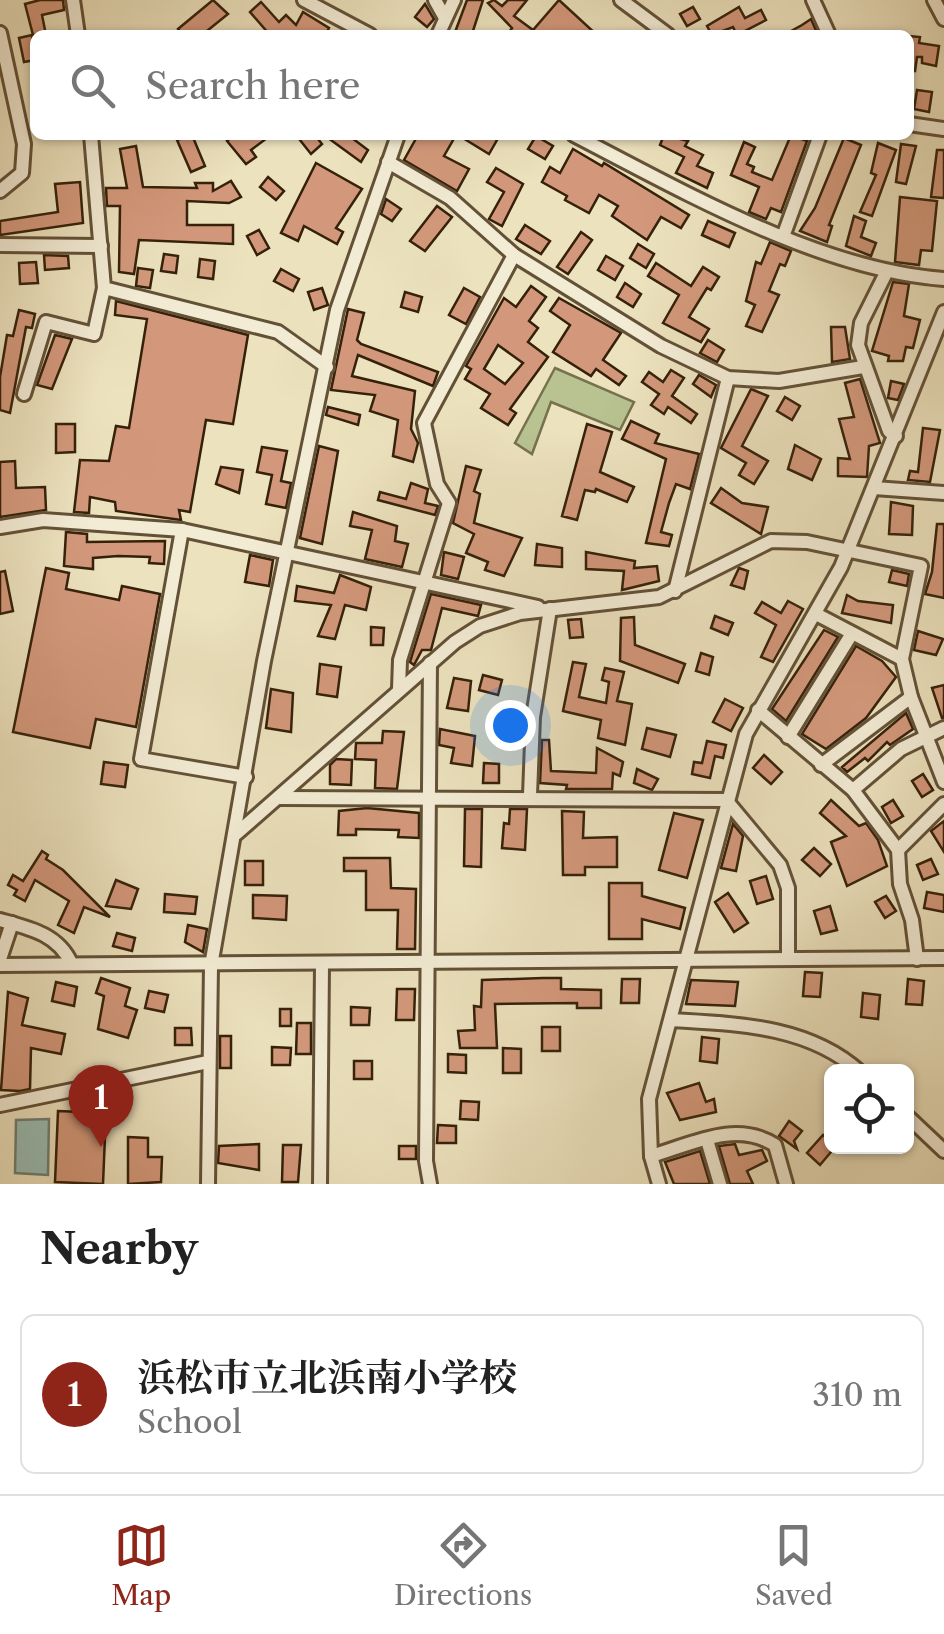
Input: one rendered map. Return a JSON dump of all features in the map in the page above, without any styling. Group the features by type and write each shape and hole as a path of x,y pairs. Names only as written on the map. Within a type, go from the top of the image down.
{"street":[{"path":"73,0 77,30"},
{"path":"304,0 361,30"},
{"path":"435,0 445,18"},
{"path":"440,30 454,0"},
{"path":"622,0 661,30"},
{"path":"934,0 944,20"},
{"path":"818,1 827,30"},
{"path":"0,32 24,144 22,173 0,191"},
{"path":"914,125 944,129"},
{"path":"24,394 46,322 94,334 104,288 91,140"},
{"path":"208,1184 211,966 264,661 347,278 396,140"},
{"path":"585,140 836,257 888,271 944,279"},
{"path":"784,234 818,140"},
{"path":"388,162 450,198 514,255 661,346 728,378 779,381 863,367"},
{"path":"0,244 101,246"},
{"path":"399,690 400,660 449,503 437,484 424,423 514,255"},
{"path":"888,271 861,322 858,345 888,431 896,436"},
{"path":"104,288 278,332 327,366"},
{"path":"659,1184 651,1156 649,1099 726,800 758,710 848,552 944,312"},
{"path":"675,590 728,378"},
{"path":"874,488 944,493"},
{"path":"0,527 43,520 182,530 550,609"},
{"path":"182,530 141,758 246,777"},
{"path":"236,834 430,663 480,626 520,612 634,601 675,590 771,541 793,540 922,566 902,658 911,697 944,782"},
{"path":"530,795 533,718 550,609"},
{"path":"816,614 902,658"},
{"path":"788,738 851,635"},
{"path":"430,663 432,797 426,1161 430,1184"},
{"path":"821,765 911,697"},
{"path":"758,710 853,790 898,850 900,884 912,920 916,958"},
{"path":"853,790 926,733 944,728"},
{"path":"280,798 530,795 616,802 726,800"},
{"path":"726,800 780,865 788,888 788,958"},
{"path":"898,850 944,804"},
{"path":"71,964 63,946 6,922 0,962 71,964 211,966 944,958"},
{"path":"320,1184 322,965"},
{"path":"671,1020 772,1027 851,1064"},
{"path":"0,1105 208,1062"},
{"path":"914,1123 944,1151"},
{"path":"651,1156 738,1131 758,1134 775,1145 786,1184"},
{"path":"707,1140 720,1184"}],"green space":[{"path":"555,368 634,402 620,430 551,402 532,454 515,443"}],"water":[{"path":"49,1119 48,1175 15,1173 16,1120"}],"building":[{"path":"63,0 64,10 42,15 45,30 32,30 25,4"},
{"path":"213,0 228,14 208,30 178,29"},
{"path":"467,0 483,0 473,30 456,30"},
{"path":"494,0 502,6 508,0 527,0 514,16 533,30 511,30 488,3"},
{"path":"559,0 592,30 533,30"},
{"path":"261,2 279,22 286,15 296,25 303,12 329,28 266,30 250,12"},
{"path":"425,4 434,19 427,27 415,17"},
{"path":"693,7 700,19 687,26 680,14"},
{"path":"739,7 745,18 761,10 766,20 747,30 709,30 707,26"},
{"path":"811,19 816,30 793,30"},
{"path":"30,35 30,61 24,62 19,38"},
{"path":"914,36 920,37 919,43 939,46 936,66 922,63 922,57 917,57 915,71"},
{"path":"917,90 932,92 929,112 914,109"},
{"path":"177,140 194,140 205,166 191,172"},
{"path":"264,140 251,150 256,157 246,164 227,141"},
{"path":"300,140 319,140 322,144 311,154"},
{"path":"331,140 355,140 368,150 361,162"},
{"path":"415,140 453,140 444,156 469,169 457,191 404,160"},
{"path":"466,140 497,140 489,154"},
{"path":"534,140 553,146 545,159 528,149"},
{"path":"662,140 688,141 685,146 703,155 697,166 713,173 707,188 676,173 684,157 660,145"},
{"path":"789,140 807,141 781,212 771,208 766,219 749,212 759,187 731,175 744,142 755,147 747,164 754,167 752,172 772,180"},
{"path":"843,140 861,145 829,225 832,226 827,242 800,231 815,208"},
{"path":"878,143 896,150 872,216 860,212 876,175 871,173"},
{"path":"901,144 916,146 906,184 896,182"},
{"path":"136,146 143,187 197,188 195,183 213,183 213,191 231,181 241,197 229,203 187,201 187,225 233,225 233,244 139,240 134,274 119,272 120,206 107,206 106,188 127,188 120,149"},
{"path":"573,149 602,166 604,163 689,215 681,228 661,217 647,240 612,216 618,206 599,195 589,213 565,200 567,196 542,182 550,167 560,173"},
{"path":"937,150 944,150 944,198 931,197"},
{"path":"316,163 362,189 336,228 343,232 337,244 304,226 298,241 281,233"},
{"path":"496,168 523,184 502,226 489,219 504,192 487,182"},
{"path":"268,177 284,191 276,200 260,187"},
{"path":"80,182 83,223 0,235 0,221 58,212 55,184"},
{"path":"900,197 937,201 932,251 921,250 919,265 895,262"},
{"path":"386,199 401,209 392,221 381,214"},
{"path":"437,206 452,217 425,251 410,241"},
{"path":"854,216 866,221 861,237 876,243 871,256 846,246"},
{"path":"708,221 735,233 729,247 702,235"},
{"path":"525,225 550,241 541,254 516,239"},
{"path":"259,230 269,248 257,255 247,236"},
{"path":"581,232 592,240 568,274 557,267"},
{"path":"770,242 791,251 785,266 780,264 769,291 779,295 762,332 746,326 755,305 746,301 756,262 761,264"},
{"path":"638,244 654,254 646,268 630,258"},
{"path":"164,254 178,256 176,273 161,271"},
{"path":"44,255 68,256 69,268 45,270"},
{"path":"606,256 623,266 615,280 598,270"},
{"path":"200,259 215,261 213,279 198,277"},
{"path":"36,262 38,283 20,284 19,263"},
{"path":"656,263 691,286 703,267 719,277 689,317 709,329 701,342 663,323 679,295 648,276"},
{"path":"138,268 153,270 150,288 136,286"},
{"path":"281,269 299,279 293,291 274,281"},
{"path":"893,282 909,284 904,316 920,320 913,348 906,347 903,361 888,361 889,356 872,351"},
{"path":"625,283 641,294 633,307 617,297"},
{"path":"531,286 546,297 529,321 538,328 528,342 548,357 510,409 516,413 508,425 481,408 490,394 465,379 471,369 466,366 504,298 516,307","holes":["498,345 523,363 505,384 484,369"]},
{"path":"322,288 328,305 314,310 308,292"},
{"path":"464,288 480,297 466,324 449,315"},
{"path":"405,292 422,297 418,312 401,307"},
{"path":"559,298 621,333 603,360 626,376 619,385 596,369 591,376 553,352 570,325 550,311"},
{"path":"116,301 248,335 233,424 206,420 190,512 179,510 181,520 116,511 115,502 90,497 89,513 74,512 80,460 109,461 116,426 129,428 147,319 115,315"},
{"path":"348,309 364,313 357,340 361,344 438,372 433,386 358,355 352,376 415,391 411,429 418,443 413,462 393,456 398,420 370,411 375,395 331,390"},
{"path":"19,310 35,314 32,328 26,327 10,413 0,410 0,377 7,335 13,336"},
{"path":"831,327 845,327 850,359 832,362"},
{"path":"55,335 72,339 52,389 37,385"},
{"path":"708,340 724,350 717,362 700,353"},
{"path":"671,370 684,378 672,396 697,414 691,423 668,407 664,414 651,405 659,394 642,382 649,372 663,382"},
{"path":"699,375 716,385 711,397 693,384"},
{"path":"860,379 880,443 869,446 867,477 838,476 838,458 850,459 839,419 854,417 845,383"},
{"path":"891,381 904,384 898,400 888,398"},
{"path":"751,389 768,396 742,446 768,461 754,484 739,475 746,463 721,448"},
{"path":"785,397 800,406 792,420 777,411"},
{"path":"328,407 360,415 358,425 326,415"},
{"path":"631,421 659,434 655,443 699,454 690,489 676,484 669,503 661,532 672,535 669,546 646,543 666,459 622,439"},
{"path":"56,424 75,424 75,452 56,453"},
{"path":"587,424 612,432 600,472 634,487 627,502 596,489 585,490 577,520 562,516"},
{"path":"923,428 940,430 930,482 908,480 910,471 918,472"},
{"path":"795,445 821,459 812,480 788,469"},
{"path":"319,446 338,451 322,544 300,538"},
{"path":"262,447 287,451 281,481 291,483 286,508 266,504 272,475 257,472"},
{"path":"15,461 16,488 45,487 46,510 0,517 0,462"},
{"path":"466,466 481,470 474,491 480,494 474,523 522,538 504,576 485,570 488,562 466,553 474,534 453,523"},
{"path":"221,467 243,470 239,493 216,484"},
{"path":"411,483 428,489 425,503 438,506 435,515 378,500 380,492 406,499"},
{"path":"721,488 742,503 768,507 761,534 711,503"},
{"path":"891,502 913,506 912,535 889,534"},
{"path":"353,512 397,526 395,541 408,544 402,567 365,559 372,530 350,526"},
{"path":"937,524 944,524 944,598 925,594 932,572"},
{"path":"66,532 87,534 87,542 165,541 164,564 149,563 150,557 118,556 93,558 93,569 64,566"},
{"path":"537,544 562,548 562,567 535,565"},
{"path":"444,552 464,557 458,579 441,575"},
{"path":"586,552 635,561 634,568 657,566 659,581 622,590 624,571 586,569"},
{"path":"250,555 273,560 269,586 245,582"},
{"path":"46,568 69,573 66,589 119,600 122,586 160,594 136,727 96,719 90,748 13,732"},
{"path":"739,568 748,571 744,589 731,585"},
{"path":"892,570 909,574 907,586 889,582"},
{"path":"5,571 13,611 0,614 0,572"},
{"path":"340,575 371,587 366,610 345,605 335,639 318,636 331,605 295,601 297,586 334,593"},
{"path":"431,594 481,605 478,616 442,608 431,650 422,650 414,665 410,662"},
{"path":"847,595 858,601 893,605 891,623 842,613"},
{"path":"788,601 803,609 773,662 761,657 776,625 755,613 762,602 781,613"},
{"path":"715,616 733,623 728,635 711,628"},
{"path":"634,617 635,645 685,664 678,683 620,661 621,618"},
{"path":"581,619 583,637 570,638 568,620"},
{"path":"371,627 384,628 383,645 371,645"},
{"path":"824,630 838,637 786,721 772,709"},
{"path":"918,631 943,639 936,655 914,650"},
{"path":"856,646 882,661 896,677 866,718 826,749 802,734"},
{"path":"701,653 713,657 709,675 696,671"},
{"path":"573,662 586,664 579,697 606,703 609,682 602,680 605,668 624,672 617,701 632,704 625,745 598,738 601,720 563,711"},
{"path":"320,664 341,667 337,697 317,694"},
{"path":"483,675 502,680 498,695 479,690"},
{"path":"454,678 471,681 468,711 447,708"},
{"path":"944,685 944,718 942,718 932,688"},
{"path":"271,689 293,693 291,732 266,728"},
{"path":"725,699 743,708 731,731 713,722"},
{"path":"906,713 913,729 890,745 887,742 868,761 865,758 847,772 842,767"},
{"path":"647,728 676,735 670,757 642,749"},
{"path":"440,729 475,736 472,766 451,763 454,748 439,745"},
{"path":"383,731 404,732 397,789 375,788 376,760 355,759 356,743 382,743"},
{"path":"542,740 549,740 551,771 596,773 597,748 623,762 620,776 613,773 612,789 566,789 567,785 540,783"},
{"path":"707,741 726,745 723,758 715,756 710,778 692,774 694,762 702,763"},
{"path":"764,755 782,772 771,784 753,768"},
{"path":"336,759 352,760 351,785 330,784 330,765"},
{"path":"104,762 128,765 125,787 101,784"},
{"path":"484,763 499,764 499,783 483,783"},
{"path":"637,769 658,779 652,790 634,783"},
{"path":"923,774 933,790 922,797 912,781"},
{"path":"831,800 859,826 866,823 878,840 887,866 847,886 831,842 846,836 820,813"},
{"path":"893,800 903,816 891,823 882,807"},
{"path":"367,808 419,813 419,838 398,837 399,830 356,829 356,835 338,835 339,811"},
{"path":"465,809 482,809 481,867 464,866"},
{"path":"510,809 527,809 525,850 502,848 504,823 509,824"},
{"path":"562,811 584,812 583,838 617,837 617,867 585,867 585,875 563,875"},
{"path":"674,813 703,820 687,878 659,870"},
{"path":"944,821 944,852 931,831"},
{"path":"733,824 743,836 736,871 721,868"},
{"path":"814,848 831,864 820,876 802,860"},
{"path":"42,851 110,917 84,907 74,933 58,925 69,901 35,880 25,901 14,895 17,890 8,885 13,875 23,881"},
{"path":"344,858 390,858 391,888 416,889 415,949 397,949 398,910 366,910 366,871 344,871"},
{"path":"931,859 938,874 923,880 917,865"},
{"path":"245,861 263,861 263,885 245,885"},
{"path":"766,876 773,899 757,904 750,881"},
{"path":"116,880 138,889 131,909 106,906"},
{"path":"609,883 642,883 642,896 685,908 680,929 642,919 642,939 609,939"},
{"path":"927,892 944,895 944,912 924,908"},
{"path":"728,893 748,923 734,932 715,902"},
{"path":"165,894 197,897 195,914 164,912"},
{"path":"253,895 287,896 286,920 253,918"},
{"path":"886,896 896,911 885,918 875,902"},
{"path":"830,906 837,930 821,934 814,911"},
{"path":"188,925 207,929 203,952 185,942"},
{"path":"117,933 135,938 132,951 113,946"},
{"path":"805,972 822,973 820,997 803,996"},
{"path":"101,978 130,988 125,1006 137,1010 128,1038 98,1029 104,996 96,993"},
{"path":"561,978 561,989 601,990 601,1008 577,1008 577,1003 495,1004 497,1048 460,1048 458,1031 475,1030 474,1006 481,1007 482,980"},
{"path":"622,979 640,979 639,1003 621,1003"},
{"path":"908,979 924,981 922,1005 906,1004"},
{"path":"691,980 738,982 735,1006 686,1004"},
{"path":"56,982 77,987 74,1006 52,1001"},
{"path":"397,989 415,989 414,1020 396,1020"},
{"path":"149,991 168,995 164,1012 145,1008"},
{"path":"8,992 28,998 22,1025 65,1034 61,1054 31,1048 30,1089 20,1091 1,1090"},
{"path":"863,993 880,995 878,1019 861,1017"},
{"path":"351,1007 370,1008 369,1025 351,1025"},
{"path":"280,1009 291,1009 291,1026 280,1026"},
{"path":"297,1023 311,1023 311,1054 296,1054"},
{"path":"542,1027 560,1027 560,1051 542,1051"},
{"path":"175,1028 191,1028 192,1045 175,1045"},
{"path":"220,1036 231,1036 231,1068 220,1068"},
{"path":"702,1037 719,1039 717,1063 700,1061"},
{"path":"272,1047 291,1048 290,1065 272,1065"},
{"path":"503,1048 521,1049 521,1073 503,1073"},
{"path":"448,1054 466,1055 466,1073 448,1072"},
{"path":"354,1061 372,1061 372,1079 354,1079"},
{"path":"699,1083 706,1102 714,1099 716,1112 680,1120 667,1093"},
{"path":"461,1101 479,1102 478,1120 460,1119"},
{"path":"58,1111 106,1113 103,1184 55,1182"},
{"path":"789,1121 802,1131 794,1141 797,1149 779,1136"},
{"path":"438,1125 456,1126 456,1143 437,1143"},
{"path":"824,1136 824,1154 829,1154 820,1165 807,1153"},
{"path":"128,1137 148,1138 148,1157 162,1157 161,1182 128,1184"},
{"path":"259,1144 259,1170 218,1163 219,1146"},
{"path":"735,1144 739,1155 762,1150 767,1161 747,1171 753,1184 730,1184 719,1146"},
{"path":"283,1145 301,1145 298,1182 282,1182"},
{"path":"399,1146 416,1146 416,1159 399,1159"},
{"path":"700,1151 710,1184 674,1184 665,1162"}],"place":[{"name":"浜松市立北浜南小学校","path":"101,1147"}]}
